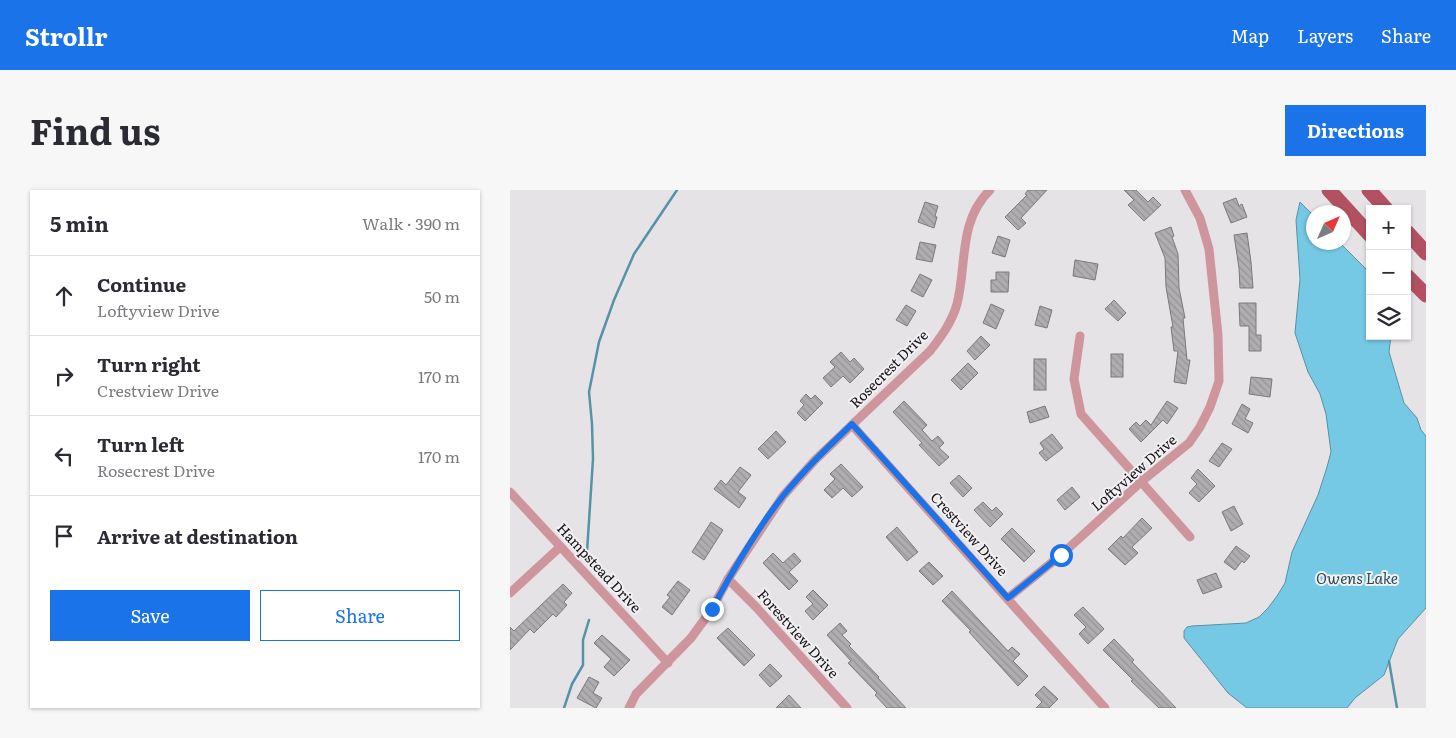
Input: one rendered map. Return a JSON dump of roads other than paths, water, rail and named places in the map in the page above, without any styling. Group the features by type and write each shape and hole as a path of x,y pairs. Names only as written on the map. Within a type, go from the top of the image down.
{"main road":[{"path":"1329,190 1366,231"},
{"path":"1369,190 1382,205"},
{"path":"1411,236 1426,253"},
{"path":"1411,280 1426,295"}],"street":[{"name":"Rosecrest Drive","path":"629,708 636,694 691,638 712,609 728,579 783,496 815,460 930,352 944,332 956,305 962,277 967,232 973,214 985,194 990,190"},
{"name":"Loftyview Drive","path":"1008,598 1061,555 1142,481 1189,443 1210,407 1219,381 1218,335 1209,249 1200,218 1185,190"},
{"path":"1080,336 1074,379 1082,414 1190,536"},
{"name":"Crestview Drive","path":"852,424 1105,708"},
{"name":"Hampstead Drive","path":"510,492 668,663"},
{"path":"510,593 560,547"},
{"name":"Forestview Drive","path":"728,579 763,614 848,708"}],"water":[{"name":"Owens Lake","path":"1300,202 1306,208 1306,250 1347,250 1366,269 1366,340 1390,340 1389,352 1404,403 1417,418 1421,430 1426,436 1426,608 1398,639 1384,675 1355,698 1347,708 1247,708 1228,693 1184,638 1184,631 1187,627 1246,623 1259,617 1268,608 1285,583 1292,552 1318,495 1327,467 1331,452 1326,414 1320,394 1308,372 1295,333 1300,279 1296,220"}],"waterway":[{"path":"587,552 593,459 589,392 599,342 614,300 634,254 677,190"},
{"path":"564,708 572,684 583,665 583,640 589,620"},
{"path":"1389,661 1397,708"}]}
